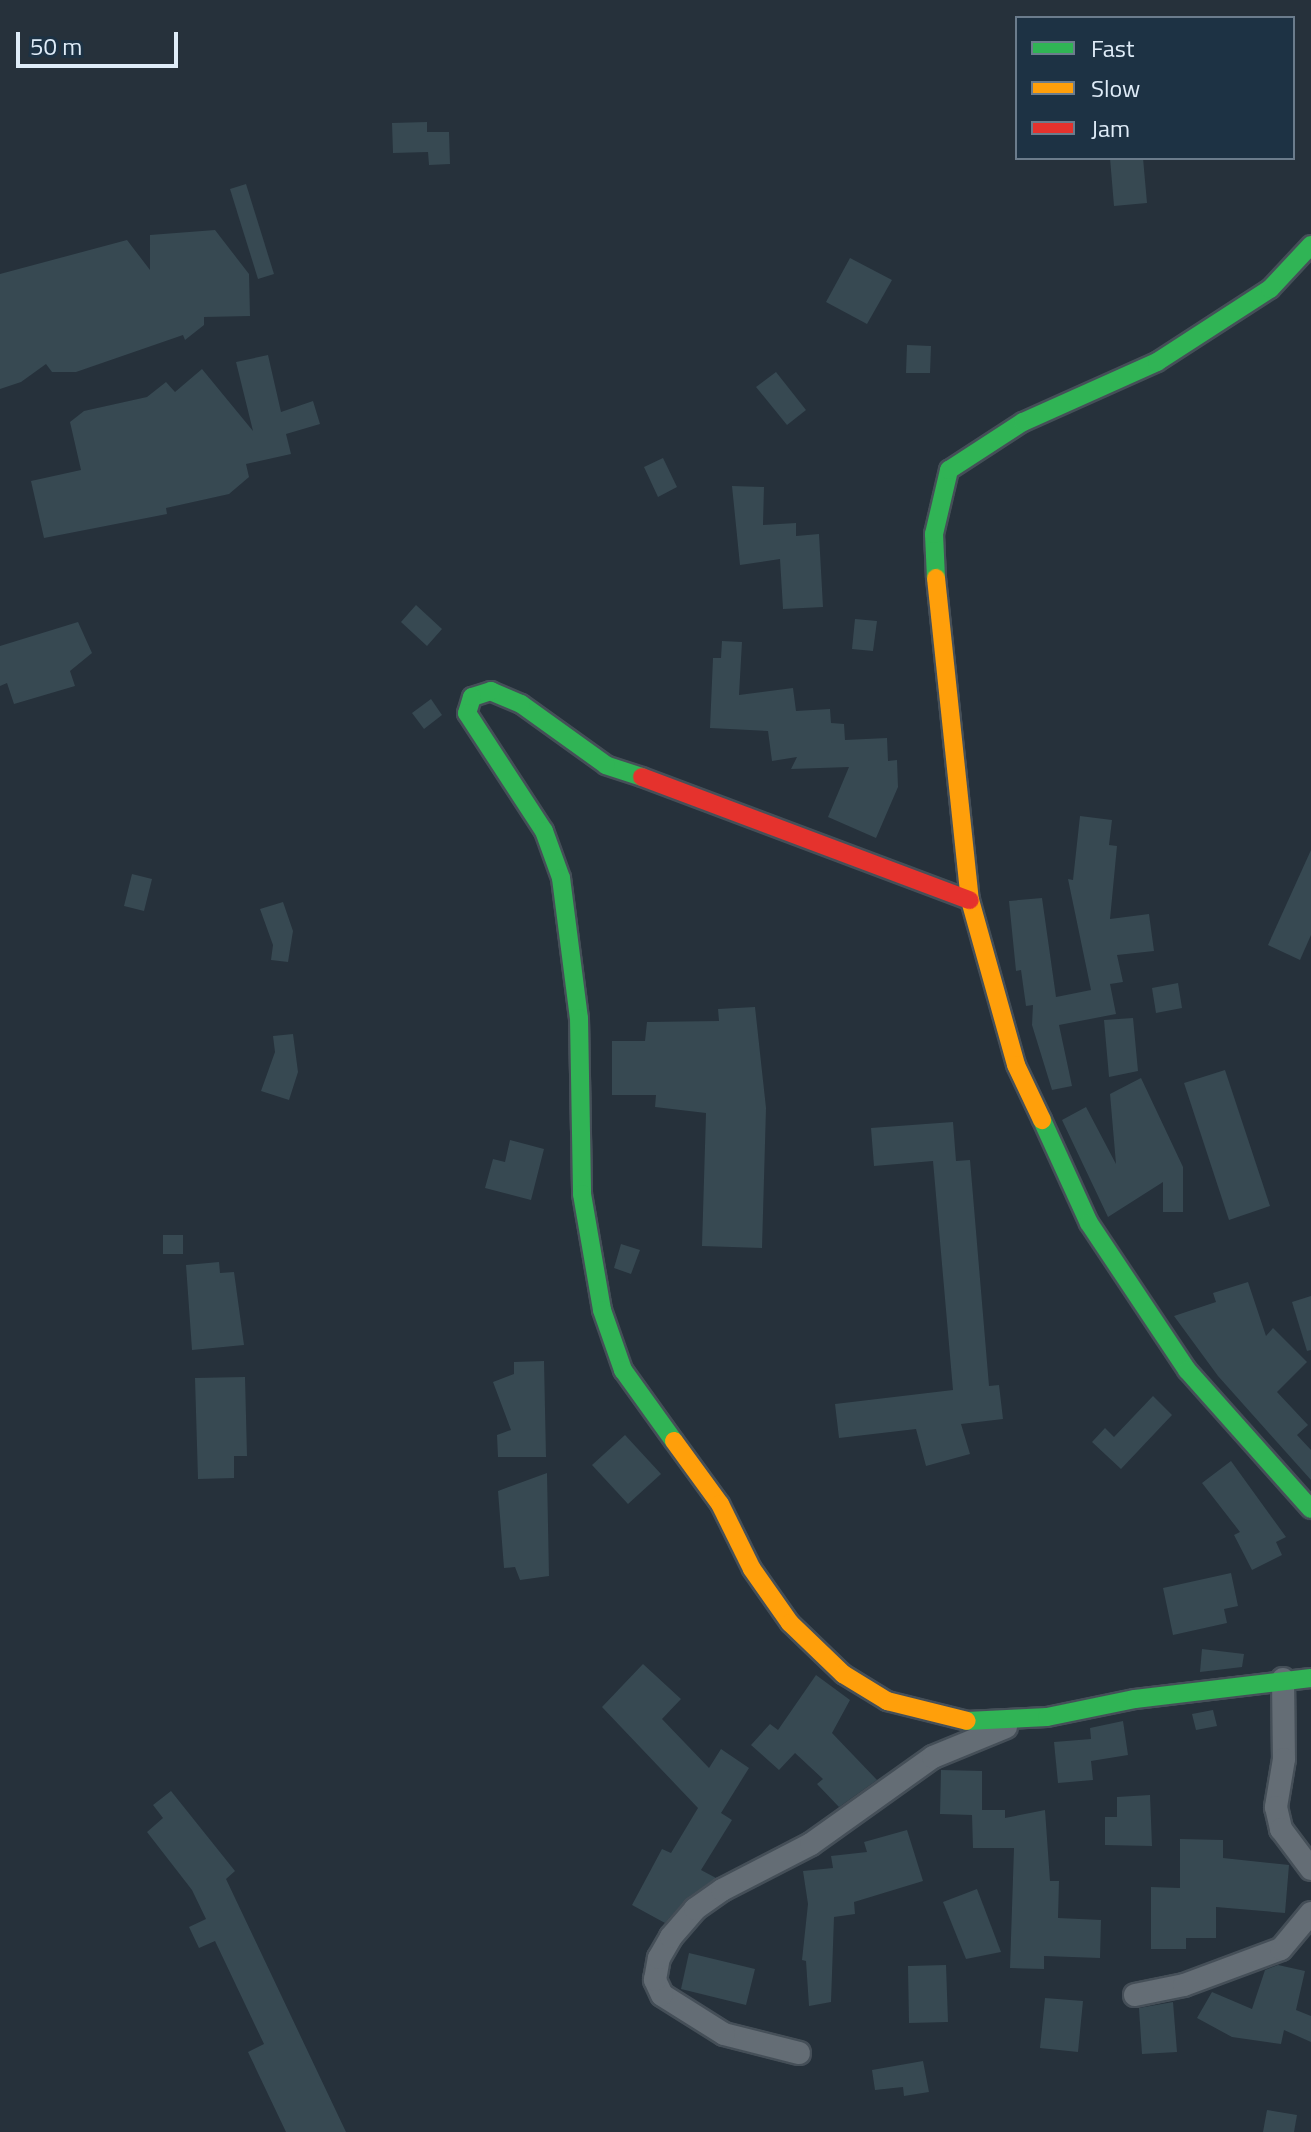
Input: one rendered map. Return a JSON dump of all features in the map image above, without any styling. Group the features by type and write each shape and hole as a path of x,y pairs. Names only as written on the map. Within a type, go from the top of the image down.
{"street":[{"path":"1311,245 1270,289 1157,362 1023,422 949,470 934,534 940,645 970,900 1016,1065 1089,1223 1187,1370 1311,1509"},
{"path":"970,900 689,792 606,765 521,704 491,691 472,697 467,713 544,831 561,878 579,1018 582,1194 602,1310 623,1370 720,1504 752,1569 790,1623 843,1674 887,1701 941,1718 989,1723 1283,1679 1311,1678"},
{"path":"1283,1679 1284,1759 1276,1807 1281,1829 1311,1869"},
{"path":"799,2053 724,2034 662,1995 655,1980 659,1958 671,1937 695,1909 722,1890 811,1844 933,1757 1025,1719"},
{"path":"1135,1995 1199,1980 1281,1949 1311,1913"}],"building":[{"path":"427,122 427,132 449,132 450,164 429,165 428,152 393,153 392,123"},
{"path":"1110,160 1143,160 1147,203 1114,206"},
{"path":"246,184 274,274 258,279 230,189"},
{"path":"215,230 249,274 250,316 204,317 204,325 185,340 183,335 76,372 52,372 46,364 21,382 0,389 0,274 127,240 150,270 150,235"},
{"path":"850,258 892,280 867,324 826,302"},
{"path":"907,345 931,346 930,373 906,373"},
{"path":"268,355 281,412 313,401 320,424 286,434 291,454 246,464 249,477 229,494 166,508 167,514 44,538 31,481 81,470 70,422 84,411 147,397 166,382 175,392 202,369 253,431 236,362"},
{"path":"776,372 806,410 787,425 756,387"},
{"path":"663,458 677,487 658,497 644,467"},
{"path":"732,486 764,487 763,525 796,523 796,536 819,534 823,607 783,609 780,559 740,565"},
{"path":"416,605 442,629 427,646 401,622"},
{"path":"855,619 877,621 873,651 852,649"},
{"path":"78,622 92,653 70,671 75,686 14,704 7,683 0,686 0,646"},
{"path":"722,641 742,642 739,695 793,688 796,711 830,709 831,723 844,724 845,740 887,738 888,761 897,760 898,787 876,838 828,817 849,767 791,769 797,757 772,761 768,731 710,728 713,658 721,658"},
{"path":"431,699 442,715 424,729 412,713"},
{"path":"1080,816 1112,820 1109,845 1117,846 1110,919 1149,914 1154,951 1117,955 1123,982 1110,984 1116,1014 1059,1025 1072,1086 1052,1090 1032,1025 1033,1005 1026,1006 1021,970 1016,971 1009,901 1042,898 1056,997 1091,990 1068,879 1073,880"},
{"path":"1311,850 1311,935 1300,960 1268,945"},
{"path":"132,874 152,879 144,911 124,906"},
{"path":"283,902 293,931 288,962 271,960 273,945 260,909"},
{"path":"1178,983 1182,1008 1156,1013 1152,988"},
{"path":"755,1007 766,1108 762,1248 702,1246 706,1113 655,1107 656,1095 612,1095 612,1041 645,1041 647,1022 719,1021 718,1009"},
{"path":"1133,1018 1138,1071 1109,1077 1104,1020"},
{"path":"293,1034 298,1072 289,1100 261,1091 275,1052 273,1036"},
{"path":"1225,1070 1270,1206 1229,1220 1184,1083"},
{"path":"1141,1078 1183,1167 1183,1212 1163,1212 1163,1182 1108,1217 1062,1120 1086,1107 1116,1164 1110,1094"},
{"path":"953,1122 956,1161 970,1160 989,1386 999,1385 1003,1419 961,1424 970,1454 926,1466 916,1429 839,1438 835,1404 953,1390 933,1161 874,1166 871,1128"},
{"path":"510,1140 544,1149 531,1200 485,1188 493,1159 505,1162"},
{"path":"163,1235 183,1235 183,1254 163,1254"},
{"path":"621,1244 640,1250 631,1274 614,1268"},
{"path":"219,1262 220,1273 234,1272 244,1345 192,1350 186,1265"},
{"path":"1248,1282 1266,1336 1273,1328 1307,1362 1277,1392 1308,1425 1297,1435 1311,1450 1311,1480 1218,1376 1174,1316 1216,1302 1213,1293"},
{"path":"1311,1296 1311,1350 1307,1351 1292,1302"},
{"path":"544,1361 546,1457 498,1457 497,1435 511,1430 493,1382 514,1374 514,1362"},
{"path":"245,1377 247,1456 234,1456 234,1478 198,1479 195,1378"},
{"path":"1153,1396 1172,1415 1121,1469 1092,1442 1105,1428 1114,1437"},
{"path":"625,1435 661,1474 628,1504 592,1465"},
{"path":"1231,1461 1286,1537 1276,1542 1282,1555 1252,1570 1234,1535 1240,1532 1202,1483"},
{"path":"547,1473 549,1576 520,1580 515,1567 504,1568 498,1491"},
{"path":"1231,1573 1238,1606 1224,1609 1227,1623 1173,1635 1163,1588"},
{"path":"1202,1649 1244,1654 1242,1667 1200,1672"},
{"path":"643,1664 681,1699 662,1719 709,1768 721,1749 749,1768 721,1813 732,1820 701,1870 716,1878 687,1898 665,1923 632,1905 662,1849 671,1853 698,1808 602,1707"},
{"path":"816,1675 850,1700 832,1733 877,1780 839,1807 817,1784 823,1779 795,1753 779,1770 751,1745 770,1724 778,1730"},
{"path":"1213,1710 1217,1726 1196,1730 1192,1714"},
{"path":"1123,1721 1128,1755 1091,1761 1093,1780 1058,1783 1054,1742 1091,1739 1090,1728"},
{"path":"941,1770 982,1771 982,1810 1005,1810 1005,1818 1045,1810 1050,1881 1059,1881 1058,1918 1101,1920 1100,1958 1044,1956 1044,1969 1010,1968 1014,1848 973,1848 972,1815 940,1814"},
{"path":"171,1791 235,1871 226,1879 346,2132 286,2132 248,2052 264,2044 215,1941 199,1948 189,1927 206,1919 192,1890 147,1832 163,1818 153,1805"},
{"path":"1150,1795 1152,1846 1105,1845 1105,1817 1117,1817 1117,1797"},
{"path":"907,1830 923,1881 854,1902 855,1914 834,1917 831,2002 809,2006 806,1961 802,1960 808,1904 803,1871 833,1868 831,1856 867,1852 864,1842"},
{"path":"1180,1839 1223,1840 1223,1858 1289,1865 1285,1913 1216,1907 1216,1938 1186,1938 1186,1949 1151,1949 1151,1887 1180,1888"},
{"path":"977,1889 1001,1952 966,1959 943,1902"},
{"path":"689,1953 755,1969 746,2005 681,1989"},
{"path":"946,1965 948,2022 909,2023 908,1966"},
{"path":"1278,1965 1305,1971 1296,2010 1311,2016 1311,2042 1284,2030 1281,2044 1232,2037 1197,2018 1212,1992 1252,2009 1265,1970"},
{"path":"1045,1998 1083,2001 1078,2052 1040,2048"},
{"path":"1173,2002 1177,2052 1142,2054 1139,2008"},
{"path":"923,2061 929,2092 904,2096 903,2087 875,2090 872,2070"},
{"path":"1267,2110 1297,2115 1294,2132 1263,2132"}],"traffic: fast":[{"path":"936,578 934,534 949,470 1023,422 1157,362 1270,289 1311,245"},
{"path":"642,777 606,765 521,704 491,691 472,697 467,713 544,831 561,878 579,1018 582,1194 602,1310 623,1370 674,1441"},
{"path":"1042,1120 1089,1223 1187,1370 1311,1509"},
{"path":"967,1721 1047,1717 1135,1699 1311,1678"}],"traffic: slow":[{"path":"936,578 970,900 1016,1065 1042,1120"},
{"path":"674,1441 720,1504 752,1569 790,1623 843,1674 887,1701 967,1721"}],"traffic: jam":[{"path":"642,777 970,900"}]}
